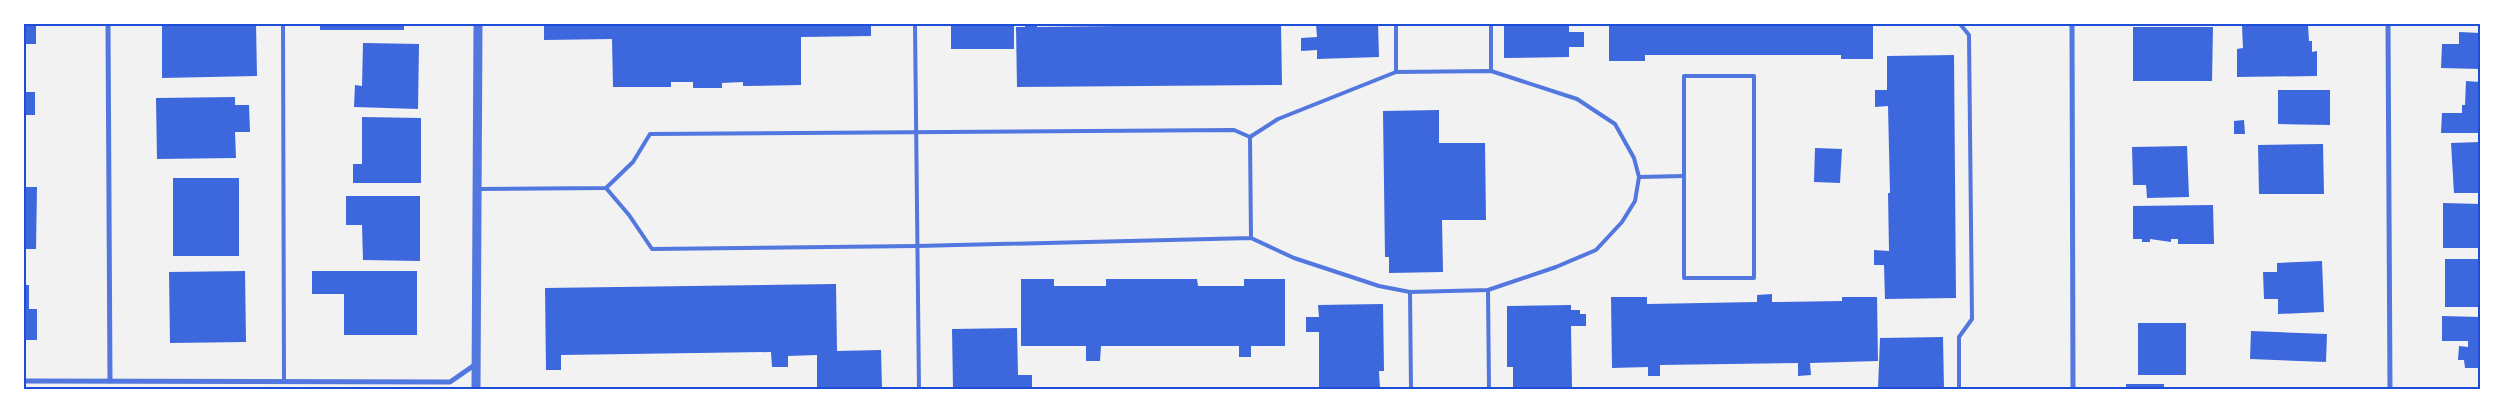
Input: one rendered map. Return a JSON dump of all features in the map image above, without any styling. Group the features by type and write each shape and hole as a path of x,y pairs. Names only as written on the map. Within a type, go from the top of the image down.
{"street":[{"path":"108,24 110,381"},
{"path":"476,389 479,189 478,24"},
{"path":"2072,24 2073,389"},
{"path":"2388,24 2390,389"},
{"path":"24,381 450,382 476,364"}],"lane":[{"path":"283,24 284,382"},
{"path":"915,24 919,389"},
{"path":"1396,24 1396,72"},
{"path":"1491,24 1491,71"},
{"path":"1959,389 1959,337 1972,319 1969,35 1960,24"},
{"path":"606,188 629,215 652,249 917,246 1251,238 1294,258 1379,286 1410,292 1488,290 1556,267 1596,250 1622,222 1635,201 1639,177 1634,158 1615,124 1578,99 1491,71 1396,72 1278,119 1250,137"},
{"path":"1684,76 1754,76 1754,278 1684,278 1684,176 1684,76"},
{"path":"479,189 606,188 633,162 650,134 1234,130 1250,137"},
{"path":"1250,137 1251,238"},
{"path":"1639,177 1684,176"},
{"path":"1488,290 1489,389"},
{"path":"1410,292 1410,389"}],"building":[{"path":"24,24 36,24 36,44 24,44"},
{"path":"162,24 256,24 257,76 162,78"},
{"path":"320,24 404,24 404,30 320,30"},
{"path":"544,24 871,24 871,36 801,37 801,85 743,86 743,82 722,83 722,88 693,88 693,82 671,82 671,87 613,87 612,39 544,40"},
{"path":"951,24 1014,24 1014,49 951,49"},
{"path":"1025,24 1037,24 1037,27 1281,24 1282,85 1017,87 1016,27 1025,27"},
{"path":"1316,24 1378,24 1379,57 1317,59 1317,50 1301,51 1301,38 1317,37"},
{"path":"1504,24 1569,24 1569,32 1584,32 1584,47 1569,47 1569,57 1504,58"},
{"path":"1609,24 1873,24 1873,59 1841,59 1841,55 1645,55 1645,61 1609,61"},
{"path":"2308,25 2309,41 2312,41 2312,52 2317,51 2317,76 2237,77 2237,49 2243,48 2242,26"},
{"path":"2133,27 2213,27 2212,81 2133,81"},
{"path":"2459,32 2480,33 2480,69 2441,68 2442,44 2459,44"},
{"path":"363,43 419,44 418,109 354,107 355,85 362,86"},
{"path":"1954,55 1956,298 1885,299 1884,265 1874,265 1874,250 1889,251 1888,106 1875,107 1875,90 1887,90 1887,56"},
{"path":"2466,81 2480,82 2480,133 2441,133 2442,113 2462,113 2462,105 2465,105"},
{"path":"2278,90 2330,90 2330,125 2278,124"},
{"path":"24,92 35,92 35,115 24,115"},
{"path":"235,97 235,105 249,105 250,132 235,132 236,158 157,159 156,98"},
{"path":"1439,110 1439,143 1485,143 1486,220 1442,220 1443,272 1389,273 1389,257 1385,257 1383,111"},
{"path":"362,117 421,118 421,183 353,183 353,164 362,164"},
{"path":"2244,120 2245,134 2234,134 2234,121"},
{"path":"2480,142 2480,193 2454,193 2451,143"},
{"path":"2323,144 2324,194 2259,194 2258,145"},
{"path":"2187,146 2189,197 2147,198 2146,185 2133,185 2132,147"},
{"path":"1815,148 1842,149 1840,183 1814,182"},
{"path":"173,178 239,178 239,256 173,256"},
{"path":"24,187 37,187 36,249 24,249"},
{"path":"346,196 420,196 420,261 363,260 362,225 346,225"},
{"path":"2443,203 2480,204 2480,248 2443,248"},
{"path":"2213,205 2214,244 2178,244 2178,239 2171,239 2171,242 2150,239 2150,242 2142,242 2142,239 2133,239 2133,206"},
{"path":"2445,259 2480,259 2480,307 2445,307"},
{"path":"2322,261 2324,312 2278,314 2278,299 2264,299 2263,272 2277,272 2277,263"},
{"path":"245,271 246,342 170,343 169,272"},
{"path":"312,271 417,271 417,335 344,335 344,294 312,294"},
{"path":"1021,279 1054,279 1054,286 1106,286 1106,279 1197,279 1198,286 1244,286 1244,279 1285,279 1285,346 1251,346 1251,357 1239,357 1239,346 1101,346 1100,361 1086,361 1086,346 1021,346"},
{"path":"836,284 837,351 881,350 882,389 817,389 817,355 788,356 788,367 772,367 771,352 561,355 561,370 546,370 545,288"},
{"path":"24,285 29,285 29,309 37,309 37,340 24,340"},
{"path":"1772,294 1772,302 1842,301 1842,297 1877,297 1878,361 1810,363 1811,375 1798,376 1798,363 1660,365 1660,376 1648,376 1648,367 1612,368 1611,297 1647,297 1647,304 1757,302 1757,295"},
{"path":"1383,304 1384,371 1379,371 1380,389 1319,389 1319,332 1306,332 1306,317 1319,317 1318,305"},
{"path":"1571,305 1571,310 1580,310 1580,314 1586,314 1586,326 1571,326 1572,389 1513,389 1513,367 1507,367 1507,306"},
{"path":"2442,316 2480,317 2480,368 2465,368 2464,360 2458,360 2459,346 2468,347 2468,341 2442,341"},
{"path":"2138,323 2186,323 2186,375 2138,375"},
{"path":"1017,328 1018,375 1032,375 1032,389 953,389 952,329"},
{"path":"2251,331 2327,334 2326,362 2250,359"},
{"path":"1943,337 1944,389 1878,389 1880,338"},
{"path":"2126,384 2164,384 2164,389 2126,389"}]}
